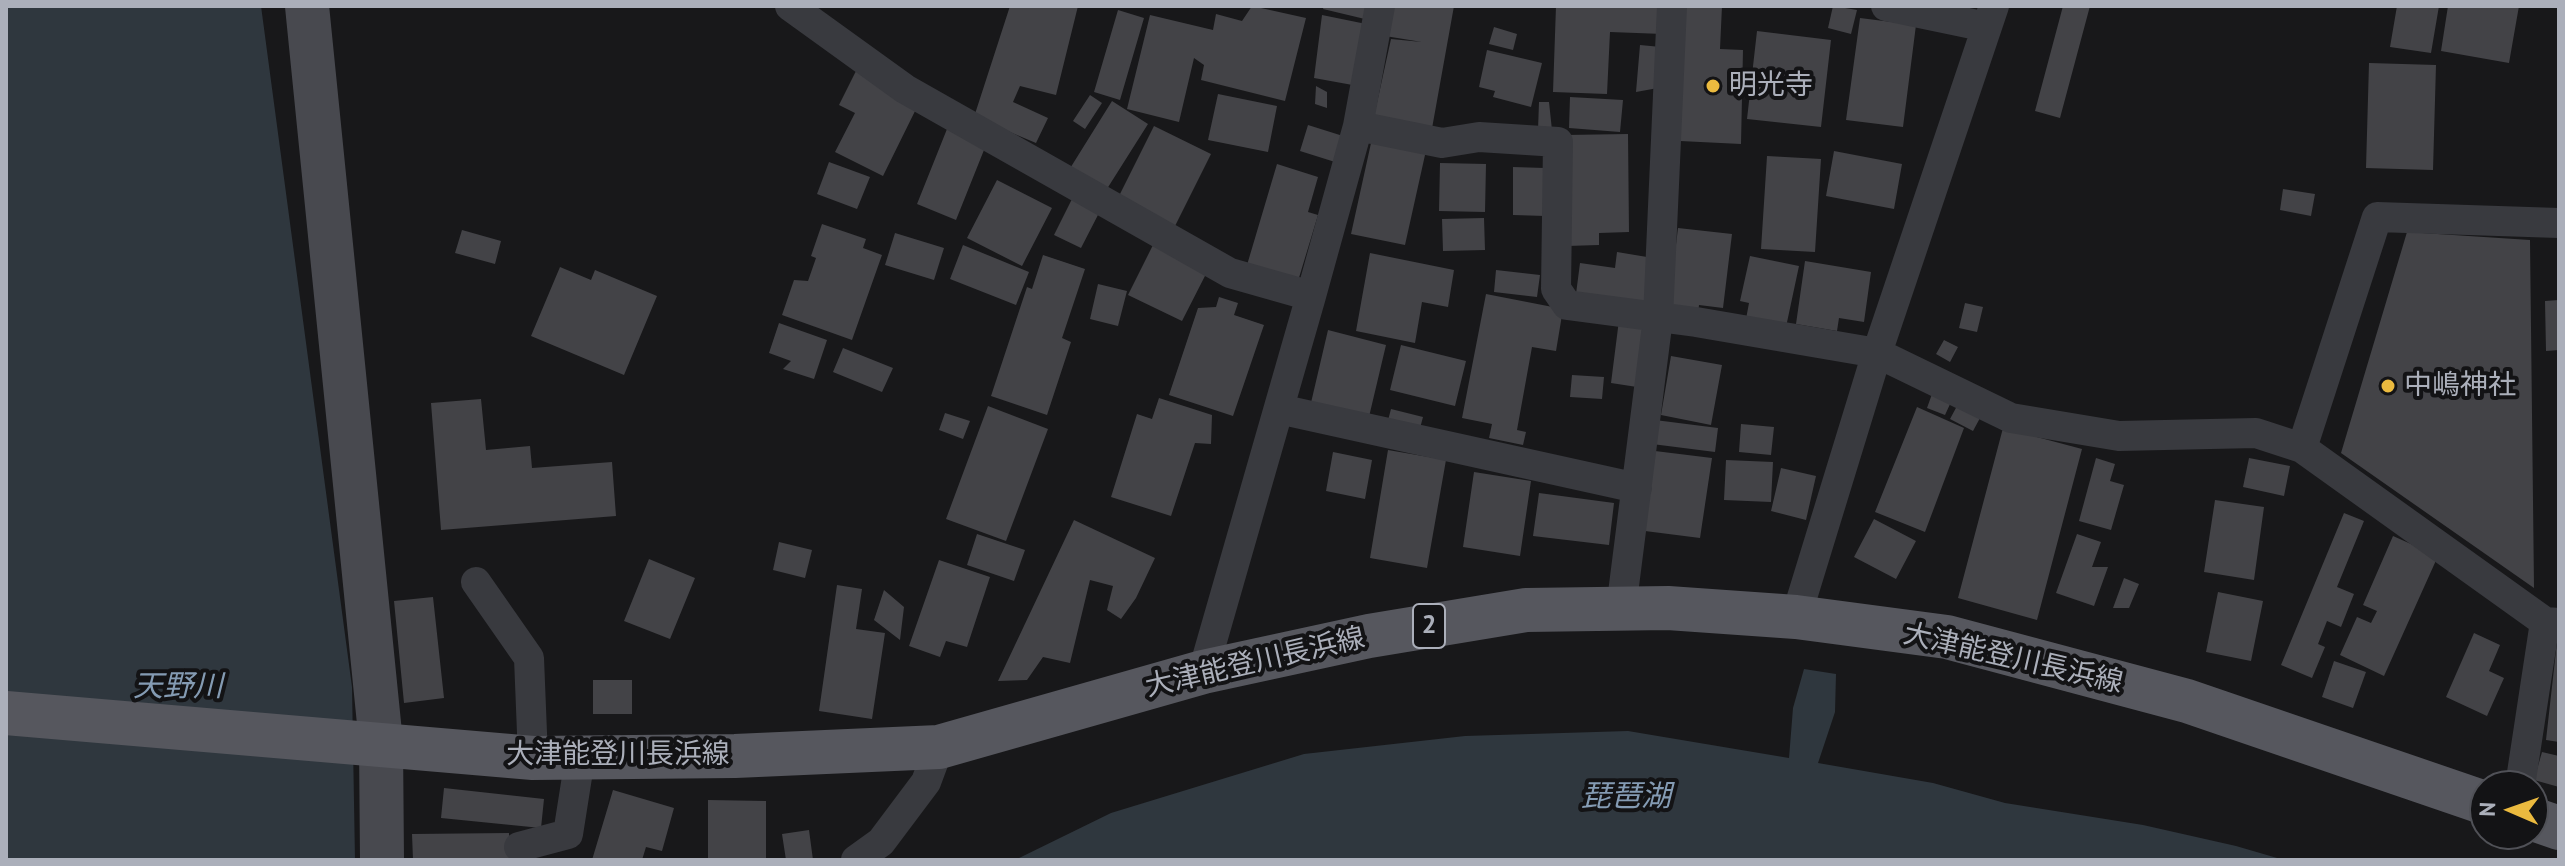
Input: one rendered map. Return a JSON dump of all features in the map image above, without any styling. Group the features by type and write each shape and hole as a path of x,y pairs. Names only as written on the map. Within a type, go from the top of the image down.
{"main road":[{"name":"大津能登川長浜線","path":"6,713 533,758 735,756 939,747 1203,672 1369,636 1526,610 1668,608 1796,617 1947,637 2187,701 2469,798"}],"street":[{"path":"307,6 382,860"},
{"path":"790,6 905,89 1230,273 1311,296"},
{"path":"1203,672 1358,126 1380,6"},
{"path":"1621,609 1658,318 1672,6"},
{"path":"1796,617 1877,353 1990,16 1886,6"},
{"path":"1358,126 1442,143 1479,137 1558,142 1556,289 1567,305 1877,353 2011,418 2119,436 2256,433 2302,448 2552,622 2523,770"},
{"path":"2302,448 2377,217 2559,223"},
{"path":"1279,409 1637,488"},
{"path":"476,582 529,658 533,758"},
{"path":"856,860 881,842 926,782 939,747"},
{"path":"519,847 568,834 580,758"}],"water":[{"name":"天野川","path":"6,6 261,6 352,687 355,860 6,860"},
{"name":"琵琶湖","path":"1804,669 1836,674 1835,712 1818,763 1933,783 2005,803 2143,825 2284,860 1015,860 1111,813 1304,754 1465,736 1628,731 1789,758 1793,708"}],"building":[{"path":"1010,6 1078,6 1056,95 1020,86 1013,102 1048,118 1036,143 974,117"},
{"path":"1252,6 1306,18 1285,101 1201,80 1204,65 1194,58 1179,122 1127,109 1150,15 1213,30 1216,14 1242,21"},
{"path":"1324,6 1373,6 1369,20 1323,9"},
{"path":"1390,6 1454,6 1431,134 1373,121 1391,39 1422,42 1385,36"},
{"path":"1556,6 1664,6 1663,34 1610,32 1607,94 1553,92"},
{"path":"1685,6 1722,6 1720,49 1743,50 1741,144 1680,141"},
{"path":"1833,6 1857,10 1851,34 1828,28"},
{"path":"2063,6 2090,6 2060,118 2035,111"},
{"path":"2397,6 2439,6 2431,53 2390,47"},
{"path":"2448,6 2519,6 2509,63 2441,51"},
{"path":"1118,10 1144,18 1120,100 1094,92"},
{"path":"1322,15 1371,25 1358,86 1314,78"},
{"path":"1860,18 1916,25 1903,127 1846,120"},
{"path":"1494,27 1517,34 1513,50 1489,44"},
{"path":"1757,31 1831,40 1821,127 1747,119"},
{"path":"1640,45 1661,47 1658,88 1636,92"},
{"path":"1487,50 1542,63 1531,107 1493,97 1495,91 1479,87"},
{"path":"2369,63 2436,65 2433,170 2366,168"},
{"path":"858,67 918,105 883,176 835,152 855,113 839,105"},
{"path":"1316,86 1327,92 1327,108 1315,104"},
{"path":"1218,94 1277,106 1268,152 1208,140"},
{"path":"1090,95 1102,103 1085,129 1073,121"},
{"path":"1570,97 1623,100 1620,132 1569,128"},
{"path":"1112,101 1148,124 1105,192 1069,170"},
{"path":"1539,102 1549,102 1552,130 1538,130"},
{"path":"1308,125 1343,136 1335,162 1300,151"},
{"path":"1154,126 1211,154 1174,228 1117,200"},
{"path":"947,129 986,145 956,220 917,204"},
{"path":"1373,134 1427,146 1405,245 1351,234"},
{"path":"1628,134 1629,232 1599,233 1599,245 1567,246 1565,135"},
{"path":"1834,151 1902,164 1894,209 1826,196"},
{"path":"1767,156 1821,159 1815,252 1761,249"},
{"path":"829,162 870,177 857,209 817,194"},
{"path":"1440,163 1486,164 1485,212 1439,211"},
{"path":"1277,164 1318,177 1308,212 1318,215 1298,281 1247,265"},
{"path":"1513,167 1545,168 1545,216 1513,215"},
{"path":"997,180 1052,208 1022,266 967,238"},
{"path":"2283,189 2315,194 2311,216 2280,210"},
{"path":"1072,199 1099,213 1081,248 1054,235"},
{"path":"1484,218 1485,250 1443,251 1442,219"},
{"path":"822,224 866,239 863,248 882,255 852,340 782,315 794,280 808,281 816,258 811,256"},
{"path":"1678,228 1732,234 1723,308 1699,305 1698,314 1668,311"},
{"path":"462,230 501,241 495,264 455,253"},
{"path":"2407,232 2530,240 2534,588 2341,453"},
{"path":"895,233 944,248 934,280 885,265"},
{"path":"963,245 1029,272 1016,305 950,279"},
{"path":"1153,245 1207,272 1182,321 1128,295"},
{"path":"1617,252 1653,258 1646,305 1576,294 1580,263 1615,268"},
{"path":"1370,253 1454,270 1448,307 1422,302 1415,343 1356,331"},
{"path":"1043,255 1085,269 1062,338 1071,342 1047,415 991,396 1027,287 1032,289"},
{"path":"1750,256 1799,266 1786,327 1746,319 1749,303 1740,301"},
{"path":"1805,261 1871,272 1864,322 1839,318 1837,331 1796,324"},
{"path":"560,267 591,280 595,270 657,296 624,375 531,336"},
{"path":"1496,270 1540,275 1537,297 1494,292"},
{"path":"1098,284 1127,291 1118,326 1090,319"},
{"path":"1486,294 1563,309 1556,351 1532,347 1517,430 1526,432 1523,445 1489,438 1492,424 1462,418"},
{"path":"1219,297 1238,303 1234,315 1264,325 1233,416 1169,395 1198,308 1216,307"},
{"path":"2559,300 2559,350 2546,351 2545,301"},
{"path":"1965,303 1983,307 1977,332 1959,328"},
{"path":"1619,320 1645,324 1637,387 1611,383"},
{"path":"779,323 827,340 814,379 783,369 791,361 769,353"},
{"path":"1328,330 1386,345 1368,421 1310,407"},
{"path":"1944,340 1958,347 1950,362 1936,354"},
{"path":"1401,345 1466,361 1455,406 1390,390"},
{"path":"843,348 893,368 882,392 833,372"},
{"path":"1671,356 1722,365 1711,425 1661,415"},
{"path":"1572,375 1604,377 1602,399 1570,397"},
{"path":"1932,394 1951,402 1945,415 1927,408"},
{"path":"1159,398 1212,415 1211,444 1195,443 1171,516 1111,497 1137,414 1152,419"},
{"path":"481,399 486,450 530,446 532,468 612,462 616,516 441,530 431,403"},
{"path":"988,406 1048,429 1006,541 946,519"},
{"path":"1957,406 1980,418 1973,431 1950,419"},
{"path":"1917,407 1964,428 1925,532 1875,512"},
{"path":"1391,409 1423,417 1419,432 1387,424"},
{"path":"945,413 970,421 963,439 939,430"},
{"path":"1655,420 1718,428 1715,452 1652,444"},
{"path":"1741,424 1774,427 1771,455 1739,452"},
{"path":"2003,428 2082,449 2037,620 1958,598"},
{"path":"1388,450 1446,460 1427,568 1370,558"},
{"path":"1655,451 1712,458 1700,538 1645,531"},
{"path":"1333,452 1372,460 1365,499 1326,491"},
{"path":"2096,458 2115,464 2110,481 2124,485 2111,530 2079,521"},
{"path":"2249,458 2290,466 2284,496 2243,487"},
{"path":"1726,460 1773,462 1771,502 1724,500"},
{"path":"1781,468 1816,476 1806,520 1771,511"},
{"path":"1474,472 1531,481 1520,556 1463,547"},
{"path":"1539,493 1614,503 1609,545 1533,536"},
{"path":"2215,500 2264,507 2254,580 2204,572"},
{"path":"2344,513 2364,521 2337,587 2354,594 2341,627 2327,621 2318,644 2325,647 2312,678 2281,665"},
{"path":"1874,519 1916,541 1896,579 1854,557"},
{"path":"1074,520 1155,558 1136,598 1121,619 1107,610 1113,586 1090,580 1070,663 1043,657 1027,680 998,681"},
{"path":"977,534 1025,550 1014,581 967,565"},
{"path":"2077,534 2101,542 2092,567 2108,567 2094,606 2056,593"},
{"path":"2393,536 2438,556 2384,676 2340,655 2357,617 2371,623 2377,611 2363,605"},
{"path":"779,542 812,550 805,578 773,570"},
{"path":"649,559 695,578 670,639 624,621"},
{"path":"939,560 990,577 967,647 946,641 940,657 909,646"},
{"path":"2124,578 2139,584 2129,608 2113,608"},
{"path":"837,585 862,589 856,629 885,633 872,719 819,711"},
{"path":"884,590 904,607 900,640 874,620"},
{"path":"2218,592 2263,601 2251,661 2206,652"},
{"path":"433,597 444,698 404,703 394,601"},
{"path":"2474,633 2500,645 2489,671 2504,678 2487,716 2446,697"},
{"path":"2559,642 2559,742 2546,740"},
{"path":"2334,661 2366,672 2353,708 2322,697"},
{"path":"593,680 632,680 632,714 593,714"},
{"path":"2542,752 2559,756 2559,787 2549,784 2549,770 2537,770"},
{"path":"444,788 544,799 541,828 441,818"},
{"path":"613,790 674,808 662,851 646,847 642,860 592,860"},
{"path":"708,800 766,801 766,860 708,860"},
{"path":"809,830 813,860 786,860 782,834"},
{"path":"509,833 510,860 413,860 412,834"}],"place":[{"name":"明光寺","path":"1713,86"},
{"name":"中嶋神社","path":"2388,386"}]}
